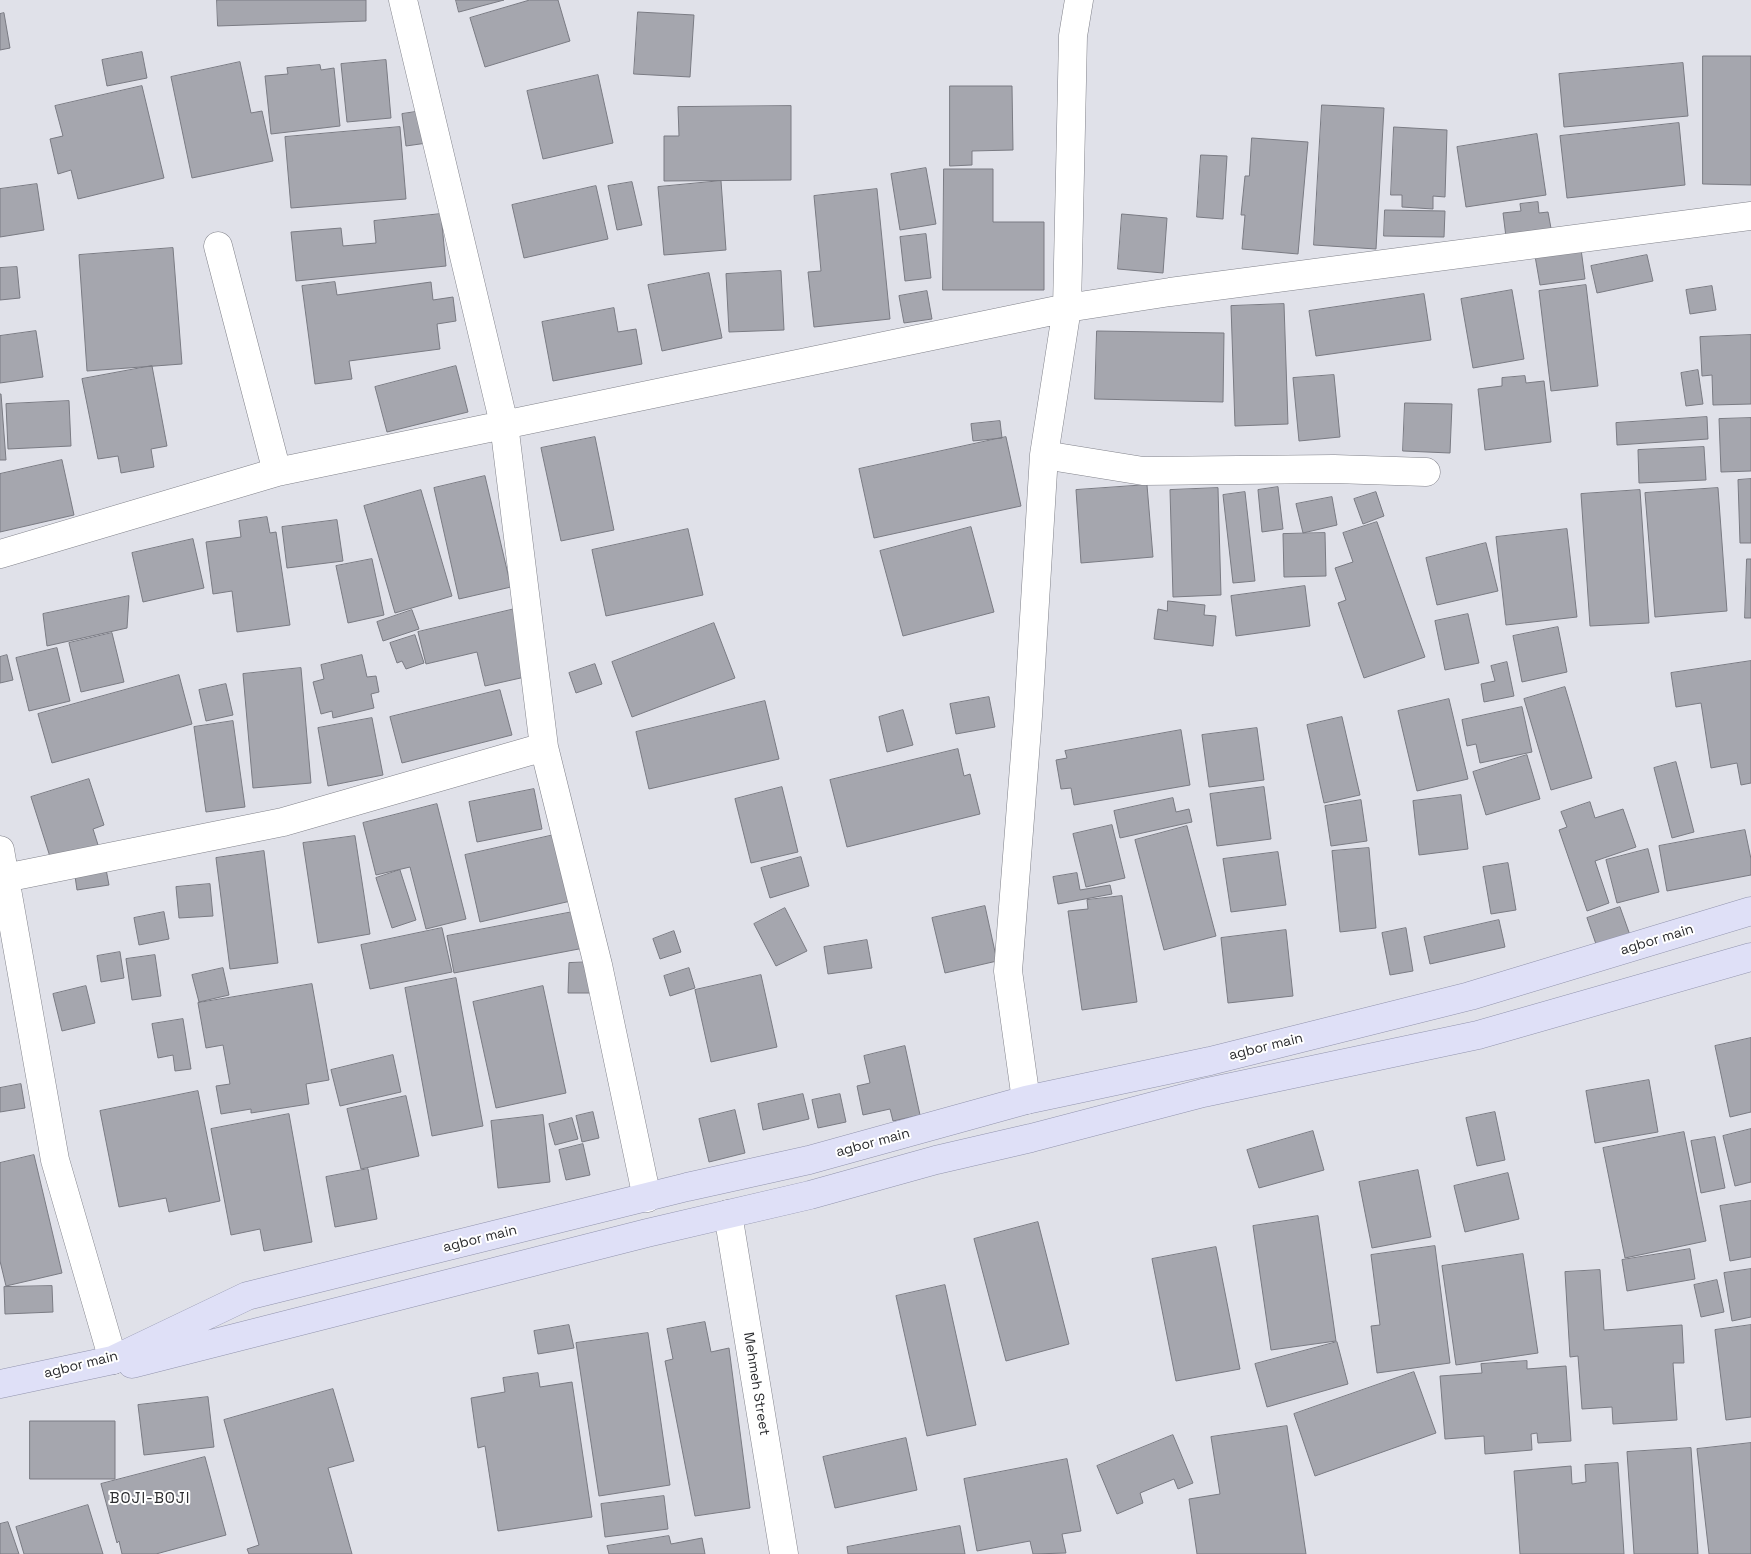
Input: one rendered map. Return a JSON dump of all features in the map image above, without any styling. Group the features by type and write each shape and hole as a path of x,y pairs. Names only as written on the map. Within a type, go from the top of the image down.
{"main road":[{"name":"agbor main","path":"0,1384 113,1360 248,1296 810,1160 1026,1100 1210,1061 1470,996 1751,911"},
{"name":"agbor main","path":"0,1399 628,1238 810,1195 936,1160 1031,1138 1203,1093 1478,1035 1751,957"}],"street":[{"path":"403,0 504,424 544,747 598,965 647,1198"},
{"path":"1026,1100 1008,971 1028,716 1044,455 1067,308 1073,36 1079,0"},
{"path":"0,554 277,472 1067,308 1170,292 1751,216"},
{"path":"218,246 277,472"},
{"path":"1044,455 1143,471 1334,469 1426,472"},
{"path":"4,878 283,822 544,747"},
{"path":"0,850 55,1160 113,1360"},
{"name":"Mehmeh Street","path":"728,1214 784,1554"}],"building":[{"path":"217,0 366,0 366,21 218,26"},
{"path":"456,0 504,0 459,12"},
{"path":"530,0 558,0 570,41 485,67 470,18"},
{"path":"638,12 694,15 690,77 634,74"},
{"path":"4,13 10,48 0,50 0,14"},
{"path":"142,52 147,78 107,86 102,60"},
{"path":"1703,56 1751,56 1751,185 1703,184"},
{"path":"386,60 391,118 347,122 341,64"},
{"path":"240,62 251,113 262,111 273,161 192,178 171,77"},
{"path":"1683,63 1688,116 1564,127 1559,74"},
{"path":"320,65 321,70 334,68 340,126 271,134 265,76 288,74 287,68"},
{"path":"598,75 613,143 543,159 527,91"},
{"path":"142,86 164,178 78,199 71,170 58,174 50,139 63,136 55,106"},
{"path":"950,86 1012,86 1013,150 972,151 972,165 950,166"},
{"path":"1322,105 1384,108 1376,249 1314,245"},
{"path":"791,106 791,180 664,181 664,136 679,136 678,107"},
{"path":"422,111 427,143 406,146 402,114"},
{"path":"1679,123 1685,185 1567,198 1560,136"},
{"path":"400,127 406,199 291,208 285,137"},
{"path":"1394,127 1447,130 1445,197 1433,196 1433,209 1402,207 1402,195 1391,195"},
{"path":"1537,134 1546,195 1466,207 1457,147"},
{"path":"1252,138 1308,142 1298,254 1242,249 1245,215 1241,215 1245,176 1249,176"},
{"path":"1201,155 1227,156 1223,219 1197,217"},
{"path":"926,168 936,224 900,230 891,174"},
{"path":"944,169 993,169 993,222 1044,222 1044,290 943,290"},
{"path":"721,181 726,250 664,255 658,187"},
{"path":"632,182 642,225 617,230 608,186"},
{"path":"37,184 44,230 0,237 0,189"},
{"path":"596,186 608,239 524,258 512,205"},
{"path":"877,189 890,319 814,327 808,272 821,271 814,196"},
{"path":"1538,202 1539,213 1548,212 1553,239 1507,245 1503,213 1521,211 1520,204"},
{"path":"1385,210 1445,211 1444,237 1384,236"},
{"path":"441,214 446,266 296,281 291,232 341,228 343,246 376,243 374,221"},
{"path":"1122,214 1167,218 1163,273 1118,269"},
{"path":"926,234 931,278 905,281 900,237"},
{"path":"173,248 182,364 87,371 79,255"},
{"path":"1581,249 1585,279 1540,285 1535,256"},
{"path":"1647,255 1653,281 1597,293 1591,266"},
{"path":"17,267 20,298 0,300 0,268"},
{"path":"781,271 784,330 729,332 726,274"},
{"path":"709,273 722,338 662,351 648,285"},
{"path":"335,282 337,295 431,282 433,300 453,297 456,321 437,324 440,349 349,361 352,379 315,384 302,286"},
{"path":"1586,285 1598,386 1551,391 1539,291"},
{"path":"1712,286 1716,310 1690,314 1686,290"},
{"path":"1512,290 1524,359 1473,368 1461,299"},
{"path":"927,291 932,319 904,323 899,296"},
{"path":"1424,294 1431,340 1316,356 1309,311"},
{"path":"1284,304 1288,424 1235,426 1231,306"},
{"path":"614,308 618,332 636,329 642,364 553,381 542,322"},
{"path":"36,331 43,377 0,383 0,336"},
{"path":"1097,331 1224,333 1223,402 1095,399"},
{"path":"1751,335 1751,404 1713,405 1712,375 1702,376 1700,337"},
{"path":"152,366 167,446 151,449 154,467 121,473 118,456 98,459 82,379"},
{"path":"456,366 468,412 387,432 375,387"},
{"path":"1698,370 1703,404 1686,406 1681,373"},
{"path":"1334,375 1340,437 1299,441 1293,378"},
{"path":"1525,376 1526,383 1544,381 1551,442 1485,450 1478,389 1502,386 1502,378"},
{"path":"1,394 6,460 0,460"},
{"path":"69,401 71,446 8,449 6,404"},
{"path":"1405,403 1452,404 1450,453 1403,451"},
{"path":"1707,417 1708,439 1617,445 1616,423"},
{"path":"1751,418 1751,471 1721,472 1719,419"},
{"path":"1000,421 1002,438 973,441 971,424"},
{"path":"595,437 614,530 561,541 541,448"},
{"path":"1006,437 1021,506 874,538 859,469"},
{"path":"1704,447 1706,480 1639,483 1638,450"},
{"path":"62,460 74,515 0,532 0,474"},
{"path":"485,476 511,587 459,599 434,488"},
{"path":"1751,479 1751,543 1740,543 1738,480"},
{"path":"1147,485 1153,557 1081,563 1076,490"},
{"path":"1278,487 1283,529 1262,532 1258,490"},
{"path":"1218,488 1221,595 1173,597 1170,490"},
{"path":"1718,488 1727,611 1655,617 1645,493"},
{"path":"421,490 452,596 395,613 364,506"},
{"path":"1640,490 1649,623 1590,626 1581,494"},
{"path":"1245,492 1255,581 1233,583 1223,495"},
{"path":"1376,492 1384,516 1363,524 1354,499"},
{"path":"1332,497 1337,525 1303,533 1296,504"},
{"path":"267,517 270,533 276,532 290,625 237,632 232,591 213,594 206,542 241,537 239,521"},
{"path":"337,520 343,561 287,568 282,527"},
{"path":"1377,522 1425,657 1364,678 1338,603 1346,600 1335,568 1353,562 1343,533"},
{"path":"971,527 994,612 903,636 880,551"},
{"path":"688,529 703,595 606,616 592,550"},
{"path":"1567,529 1577,617 1506,625 1496,537"},
{"path":"1325,533 1326,576 1284,577 1283,534"},
{"path":"193,539 204,588 143,602 132,553"},
{"path":"1486,543 1498,591 1437,605 1426,558"},
{"path":"372,559 384,615 348,623 336,566"},
{"path":"1747,559 1751,559 1751,618 1745,618"},
{"path":"1305,586 1310,626 1236,636 1231,596"},
{"path":"129,596 127,628 47,646 43,614"},
{"path":"1168,601 1205,605 1204,615 1216,616 1213,646 1154,639 1158,609 1167,611"},
{"path":"519,608 534,675 485,686 477,652 426,664 418,632"},
{"path":"412,610 419,629 383,641 377,622"},
{"path":"1468,614 1479,663 1445,670 1435,621"},
{"path":"714,623 735,678 632,717 612,662"},
{"path":"1558,627 1567,672 1522,682 1513,636"},
{"path":"112,633 124,682 81,692 69,643"},
{"path":"415,635 424,663 406,669 402,661 397,663 390,643"},
{"path":"57,648 70,701 29,711 16,658"},
{"path":"7,655 13,680 0,683 0,657"},
{"path":"362,655 367,677 376,676 379,692 371,694 374,708 333,718 332,711 321,714 313,682 324,679 321,665"},
{"path":"1751,661 1751,783 1741,785 1737,763 1711,768 1701,703 1676,707 1671,673"},
{"path":"1507,662 1514,696 1484,702 1481,684 1495,681 1491,666"},
{"path":"595,664 602,684 576,693 569,673"},
{"path":"301,668 311,783 253,788 243,674"},
{"path":"179,675 192,724 52,763 38,714"},
{"path":"226,684 233,715 206,721 199,690"},
{"path":"1565,687 1592,778 1551,790 1524,699"},
{"path":"500,690 512,735 402,763 390,717"},
{"path":"989,697 995,727 956,734 950,704"},
{"path":"1449,699 1468,779 1417,791 1398,711"},
{"path":"765,701 779,759 649,789 636,732"},
{"path":"1522,707 1532,752 1480,763 1476,744 1467,746 1462,720"},
{"path":"903,710 913,745 887,752 879,717"},
{"path":"1342,717 1360,795 1324,803 1307,725"},
{"path":"372,718 383,775 328,786 318,728"},
{"path":"233,721 245,807 206,812 194,727"},
{"path":"1257,728 1264,780 1209,787 1202,735"},
{"path":"1181,730 1190,785 1074,805 1071,788 1061,789 1056,760 1067,758 1065,751"},
{"path":"958,749 964,776 970,774 980,814 847,847 830,780"},
{"path":"1527,755 1540,799 1486,815 1473,772"},
{"path":"1676,762 1694,832 1672,838 1654,768"},
{"path":"89,779 104,825 93,829 99,848 52,863 31,797"},
{"path":"782,787 798,852 751,863 735,799"},
{"path":"1264,787 1271,839 1217,846 1210,794"},
{"path":"534,789 542,829 477,842 469,802"},
{"path":"1461,795 1468,849 1419,855 1413,801"},
{"path":"1173,798 1176,812 1189,809 1192,822 1120,838 1114,811"},
{"path":"1361,800 1367,841 1331,846 1325,806"},
{"path":"1590,802 1595,818 1623,809 1636,847 1595,861 1609,903 1587,911 1559,830 1567,827 1561,812"},
{"path":"437,804 466,919 426,929 410,867 376,875 363,823"},
{"path":"1112,825 1125,878 1086,887 1073,834"},
{"path":"1187,826 1216,936 1164,950 1135,840"},
{"path":"1745,830 1751,859 1751,875 1667,891 1659,846"},
{"path":"563,833 575,900 480,922 465,855"},
{"path":"355,836 370,934 318,943 303,843"},
{"path":"1369,848 1376,928 1340,932 1332,851"},
{"path":"1648,849 1659,892 1617,903 1606,860"},
{"path":"264,851 278,963 230,969 216,858"},
{"path":"1278,852 1286,905 1231,912 1223,859"},
{"path":"801,857 809,886 770,898 761,868"},
{"path":"1508,863 1516,910 1491,914 1483,867"},
{"path":"105,864 109,885 77,890 74,869"},
{"path":"400,870 416,920 392,928 376,878"},
{"path":"1077,873 1080,890 1110,885 1112,894 1058,904 1053,877"},
{"path":"210,884 213,916 179,918 176,887"},
{"path":"1122,896 1137,1002 1082,1010 1068,911 1088,909 1087,900"},
{"path":"985,906 997,961 945,973 932,918"},
{"path":"1620,907 1631,938 1598,950 1587,918"},
{"path":"785,908 807,951 776,966 754,924"},
{"path":"578,911 584,948 454,973 447,936"},
{"path":"164,912 169,939 139,945 134,918"},
{"path":"1499,920 1505,947 1430,964 1424,937"},
{"path":"442,928 452,972 370,989 361,945"},
{"path":"1406,928 1413,971 1390,975 1382,933"},
{"path":"1286,930 1293,996 1228,1003 1221,938"},
{"path":"674,931 681,952 660,959 653,939"},
{"path":"867,940 872,968 828,974 824,947"},
{"path":"120,952 124,978 101,982 97,956"},
{"path":"155,955 161,996 132,1000 126,959"},
{"path":"594,962 594,993 568,993 569,963"},
{"path":"223,968 229,995 199,1002 192,975"},
{"path":"689,968 695,988 670,996 664,976"},
{"path":"761,975 777,1047 711,1062 695,990"},
{"path":"456,978 483,1126 432,1136 405,988"},
{"path":"312,984 329,1080 306,1084 309,1104 251,1113 251,1109 221,1114 216,1086 230,1084 223,1045 206,1048 198,1003"},
{"path":"86,986 95,1023 62,1031 53,994"},
{"path":"543,986 566,1093 496,1108 473,1002"},
{"path":"183,1019 191,1069 175,1071 173,1055 158,1058 152,1024"},
{"path":"1751,1038 1751,1112 1730,1117 1715,1046"},
{"path":"905,1046 920,1115 893,1121 890,1109 863,1115 857,1086 870,1083 864,1056"},
{"path":"393,1055 401,1092 340,1106 331,1070"},
{"path":"1649,1080 1658,1132 1595,1143 1586,1091"},
{"path":"21,1084 25,1108 0,1112 0,1088"},
{"path":"198,1091 220,1201 169,1212 166,1198 119,1207 100,1111"},
{"path":"803,1094 809,1119 763,1130 758,1104"},
{"path":"840,1094 846,1122 818,1128 812,1100"},
{"path":"406,1096 419,1156 361,1169 347,1109"},
{"path":"735,1110 745,1153 709,1162 699,1119"},
{"path":"593,1112 599,1138 582,1142 576,1116"},
{"path":"1495,1112 1505,1160 1477,1166 1466,1118"},
{"path":"289,1114 312,1242 264,1251 260,1229 231,1235 211,1129"},
{"path":"543,1115 550,1182 498,1188 491,1121"},
{"path":"572,1118 578,1139 555,1145 549,1124"},
{"path":"1751,1129 1751,1182 1735,1186 1723,1136"},
{"path":"1313,1131 1324,1170 1259,1188 1247,1150"},
{"path":"1684,1132 1706,1241 1625,1258 1603,1148"},
{"path":"1715,1137 1725,1188 1701,1193 1691,1141"},
{"path":"583,1144 590,1175 566,1180 559,1150"},
{"path":"34,1155 62,1273 6,1286 0,1261 0,1163"},
{"path":"368,1169 377,1219 335,1227 326,1177"},
{"path":"1418,1170 1431,1237 1372,1248 1359,1182"},
{"path":"1508,1173 1519,1219 1465,1232 1454,1186"},
{"path":"1751,1201 1751,1257 1730,1261 1720,1206"},
{"path":"1318,1216 1336,1341 1271,1350 1253,1226"},
{"path":"1038,1222 1069,1344 1006,1361 974,1239"},
{"path":"1435,1246 1450,1363 1377,1373 1371,1326 1380,1325 1371,1255"},
{"path":"1216,1247 1240,1369 1176,1381 1152,1259"},
{"path":"1690,1249 1695,1279 1627,1291 1622,1260"},
{"path":"1523,1254 1538,1353 1456,1365 1442,1266"},
{"path":"1751,1269 1751,1317 1732,1321 1724,1273"},
{"path":"1600,1270 1604,1330 1682,1325 1684,1363 1673,1363 1677,1420 1613,1424 1612,1407 1582,1409 1578,1356 1570,1357 1565,1272"},
{"path":"1717,1280 1724,1312 1701,1317 1694,1285"},
{"path":"945,1285 976,1425 927,1436 896,1296"},
{"path":"52,1286 53,1312 5,1314 4,1287"},
{"path":"705,1322 711,1352 729,1348 750,1508 695,1516 665,1361 673,1359 667,1329"},
{"path":"569,1325 574,1348 538,1354 534,1331"},
{"path":"1751,1325 1751,1417 1726,1420 1715,1330"},
{"path":"648,1333 670,1485 599,1496 576,1343"},
{"path":"1337,1342 1348,1384 1267,1407 1255,1364"},
{"path":"1527,1361 1527,1369 1566,1366 1571,1441 1538,1443 1537,1433 1531,1434 1532,1450 1485,1454 1484,1436 1445,1439 1440,1376 1482,1373 1481,1364"},
{"path":"1414,1372 1436,1433 1315,1476 1294,1414"},
{"path":"538,1373 540,1387 572,1382 592,1517 498,1531 485,1446 478,1448 471,1398 505,1392 503,1378"},
{"path":"333,1389 354,1461 328,1468 352,1554 249,1554 247,1549 259,1545 224,1420"},
{"path":"208,1397 214,1447 144,1455 138,1405"},
{"path":"30,1421 115,1421 115,1479 30,1479"},
{"path":"1287,1426 1306,1554 1197,1554 1189,1499 1220,1494 1211,1437"},
{"path":"1173,1435 1193,1483 1178,1489 1174,1479 1140,1493 1143,1503 1117,1514 1097,1466"},
{"path":"906,1438 917,1490 835,1508 823,1457"},
{"path":"1751,1443 1751,1554 1709,1554 1697,1449"},
{"path":"1691,1448 1698,1554 1634,1554 1627,1452"},
{"path":"205,1457 226,1535 156,1554 122,1554 119,1541 117,1543 101,1484"},
{"path":"1067,1459 1081,1531 1062,1534 1066,1553 1033,1554 1030,1541 977,1551 964,1479"},
{"path":"1618,1463 1624,1554 1520,1554 1514,1471 1571,1466 1572,1484 1586,1482 1585,1465"},
{"path":"664,1496 668,1529 605,1537 601,1504"},
{"path":"88,1505 103,1554 24,1554 16,1527"},
{"path":"8,1522 19,1554 0,1554 0,1524"},
{"path":"960,1526 965,1554 848,1554 847,1547"},
{"path":"669,1536 671,1544 702,1538 705,1554 609,1554 607,1546"}],"district":[{"name":"BOJI-BOJI","path":"150,1499"}]}
